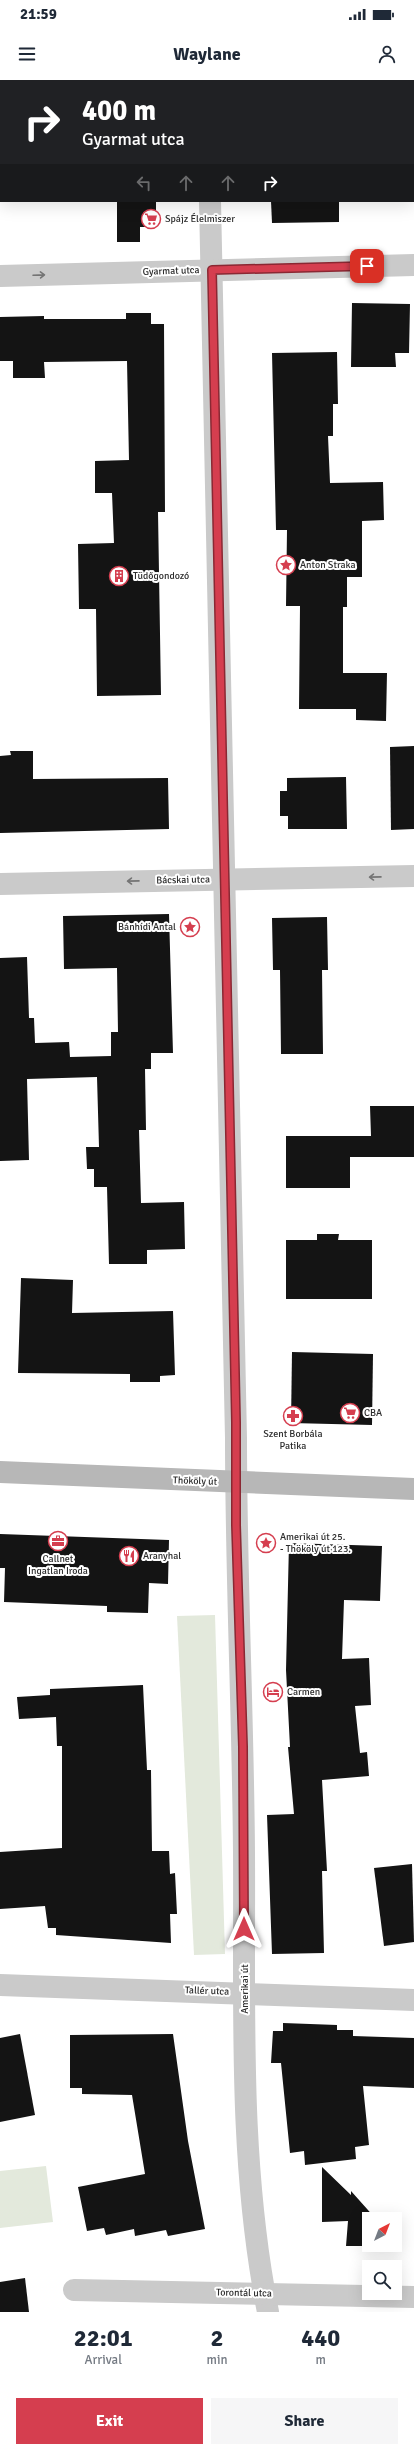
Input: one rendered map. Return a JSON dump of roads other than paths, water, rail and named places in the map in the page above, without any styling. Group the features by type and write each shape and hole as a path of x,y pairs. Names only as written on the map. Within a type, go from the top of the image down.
{"main road":[{"name":"Thököly út","path":"0,1472 414,1489"}],"street":[{"name":"Amerikai út","path":"210,202 236,1482 243,1747 246,2145 266,2303"},
{"name":"Gyarmat utca","path":"0,276 414,265"},
{"name":"Bácskai utca","path":"0,884 414,876"},
{"name":"Tallér utca","path":"0,1985 245,1992 414,2000"},
{"name":"Torontál utca","path":"74,2290 266,2303 414,2297"}],"place":[{"name":"Spájz Élelmiszer","path":"151,219"},
{"name":"Anton Straka","path":"286,565"},
{"name":"Tüdőgondozó","path":"119,576"},
{"name":"Bánhídi Antal","path":"190,927"},
{"name":"CBA","path":"350,1413"},
{"name":"Szent Borbála Patika","path":"293,1416"},
{"name":"Callnet Ingatlan Iroda","path":"58,1541"},
{"name":"Amerikai út 25. - Thököly út 123.","path":"266,1543"},
{"name":"Aranyhal","path":"129,1556"},
{"name":"Carmen","path":"273,1692"}]}
